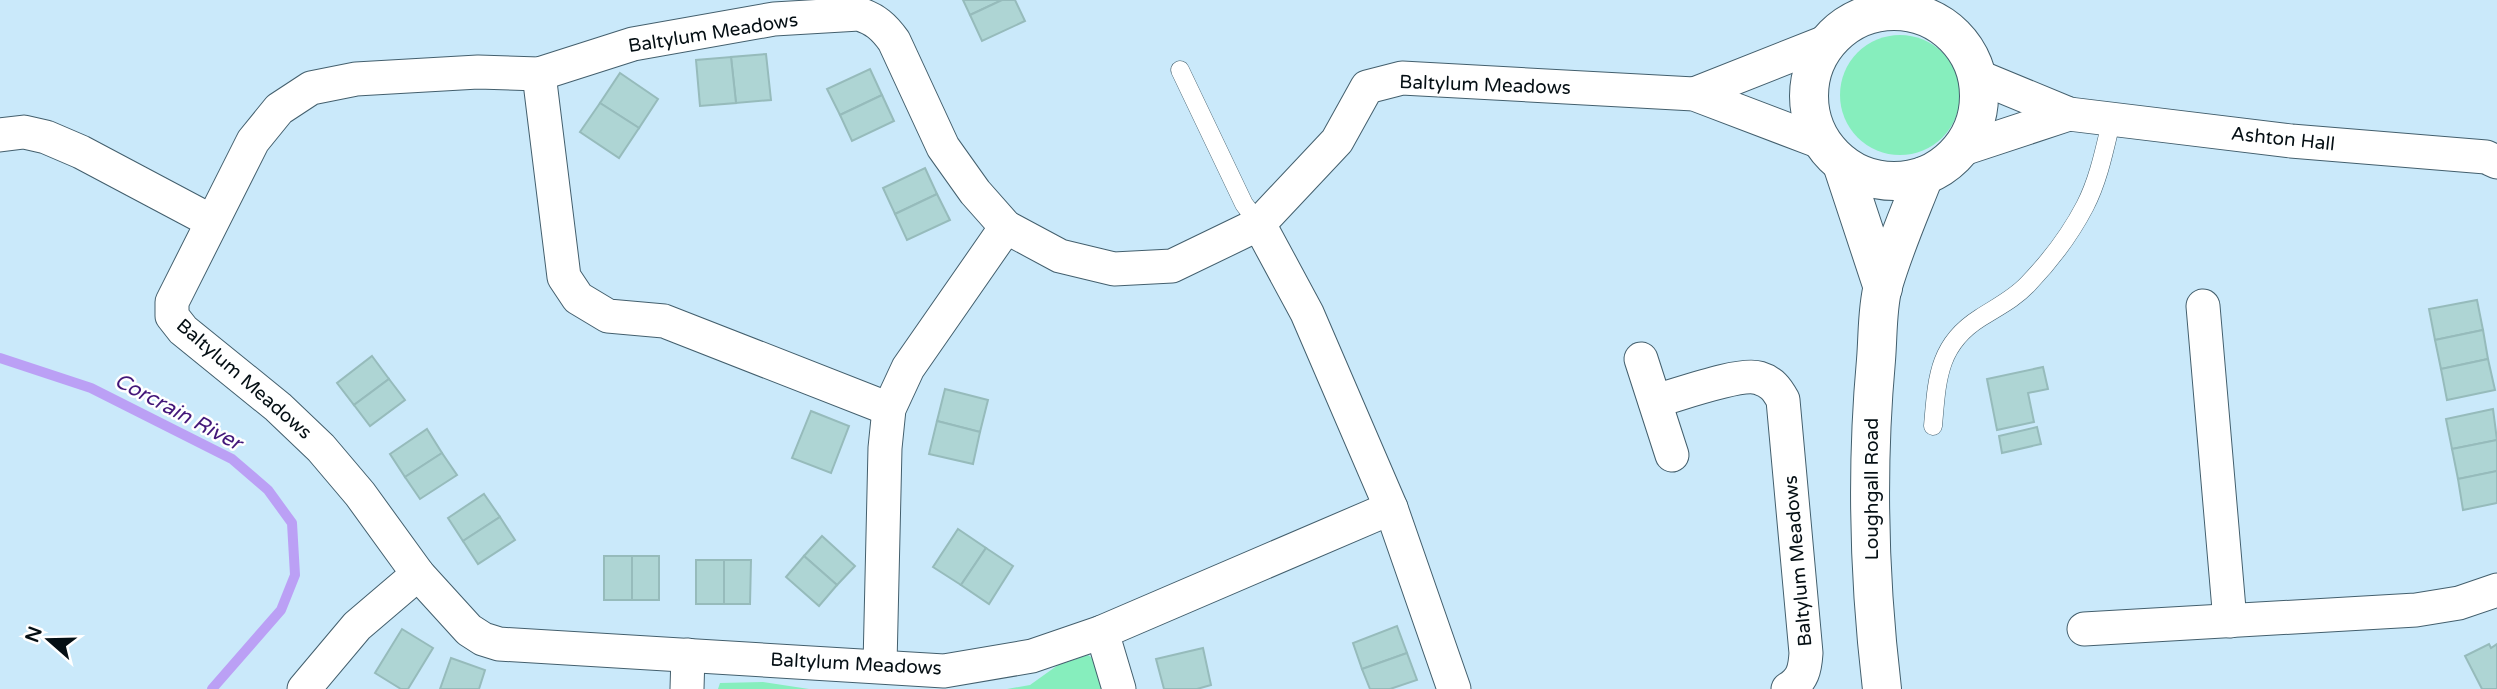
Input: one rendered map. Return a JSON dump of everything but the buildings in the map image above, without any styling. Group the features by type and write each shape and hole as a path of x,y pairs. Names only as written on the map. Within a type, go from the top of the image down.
{"main road":[{"path":"1922,8 1949,30 1967,50 1977,76 1979,102 1973,128 1960,150 1944,165 1924,176 1896,181 1867,177 1832,153 1811,118 1808,91 1814,65 1843,22 1872,13 1922,8"},
{"name":"Loughgall Road","path":"1832,153 1882,288"},
{"name":"Loughgall Road","path":"1882,689 1874,617 1870,454 1882,288 1924,176"}],"street":[{"name":"Baltylum Meadows","path":"1391,508 1102,632 1032,656 944,671 880,665 499,644 483,639 469,630 418,574 360,494 321,448 278,408 183,330 172,316 172,302 253,141 279,109 311,88 356,79 478,72 539,75 633,44 775,19 859,14 871,18 885,28 894,41 943,147 975,192 1006,227 1059,256 1114,269 1172,266 1259,224 1337,141 1367,87 1402,78 1694,94 1832,153"},
{"name":"Baltylum Meadows","path":"1694,94 1843,22"},
{"path":"539,75 564,277 578,298 608,316 664,321 889,409"},
{"name":"Ashton Hall","path":"1977,76 2069,114 2291,141 2486,158 2497,162"},
{"name":"Ashton Hall","path":"1960,150 2069,114"},
{"path":"0,135 24,132 46,137 81,152 211,221"},
{"path":"1259,224 1307,313 1391,508 1454,689"},
{"path":"880,665 885,448 889,409 908,368 1006,227"},
{"path":"2203,306 2230,621"},
{"path":"1641,359 1672,455"},
{"name":"Baltylum Meadows","path":"1655,401 1742,377 1759,377 1776,387 1783,400 1806,653 1800,680 1788,689"},
{"path":"304,689 357,626 418,574"},
{"path":"2084,629 2416,610 2459,603 2497,590"},
{"path":"1102,632 1119,689"},
{"path":"687,689 688,655"}],"lane":[{"path":"1181,70 1244,205 1259,224"},
{"path":"1933,426 1938,373 1942,361 1962,332 2010,301 2028,285 2066,236 2085,206 2095,182 2112,118"}],"green space":[{"path":"1900,35 1923,39 1943,52 1956,72 1960,95 1956,118 1943,138 1923,151 1900,155 1877,151 1857,138 1844,118 1840,95 1844,72 1857,52 1877,39"},
{"path":"1088,655 1101,664 1110,689 1007,689 1030,685 1058,665"},
{"path":"763,682 809,689 718,689 720,683"}],"waterway":[{"name":"Corcrain River","path":"0,358 91,388 232,459 268,490 292,523 295,575 281,610 212,689"}]}
